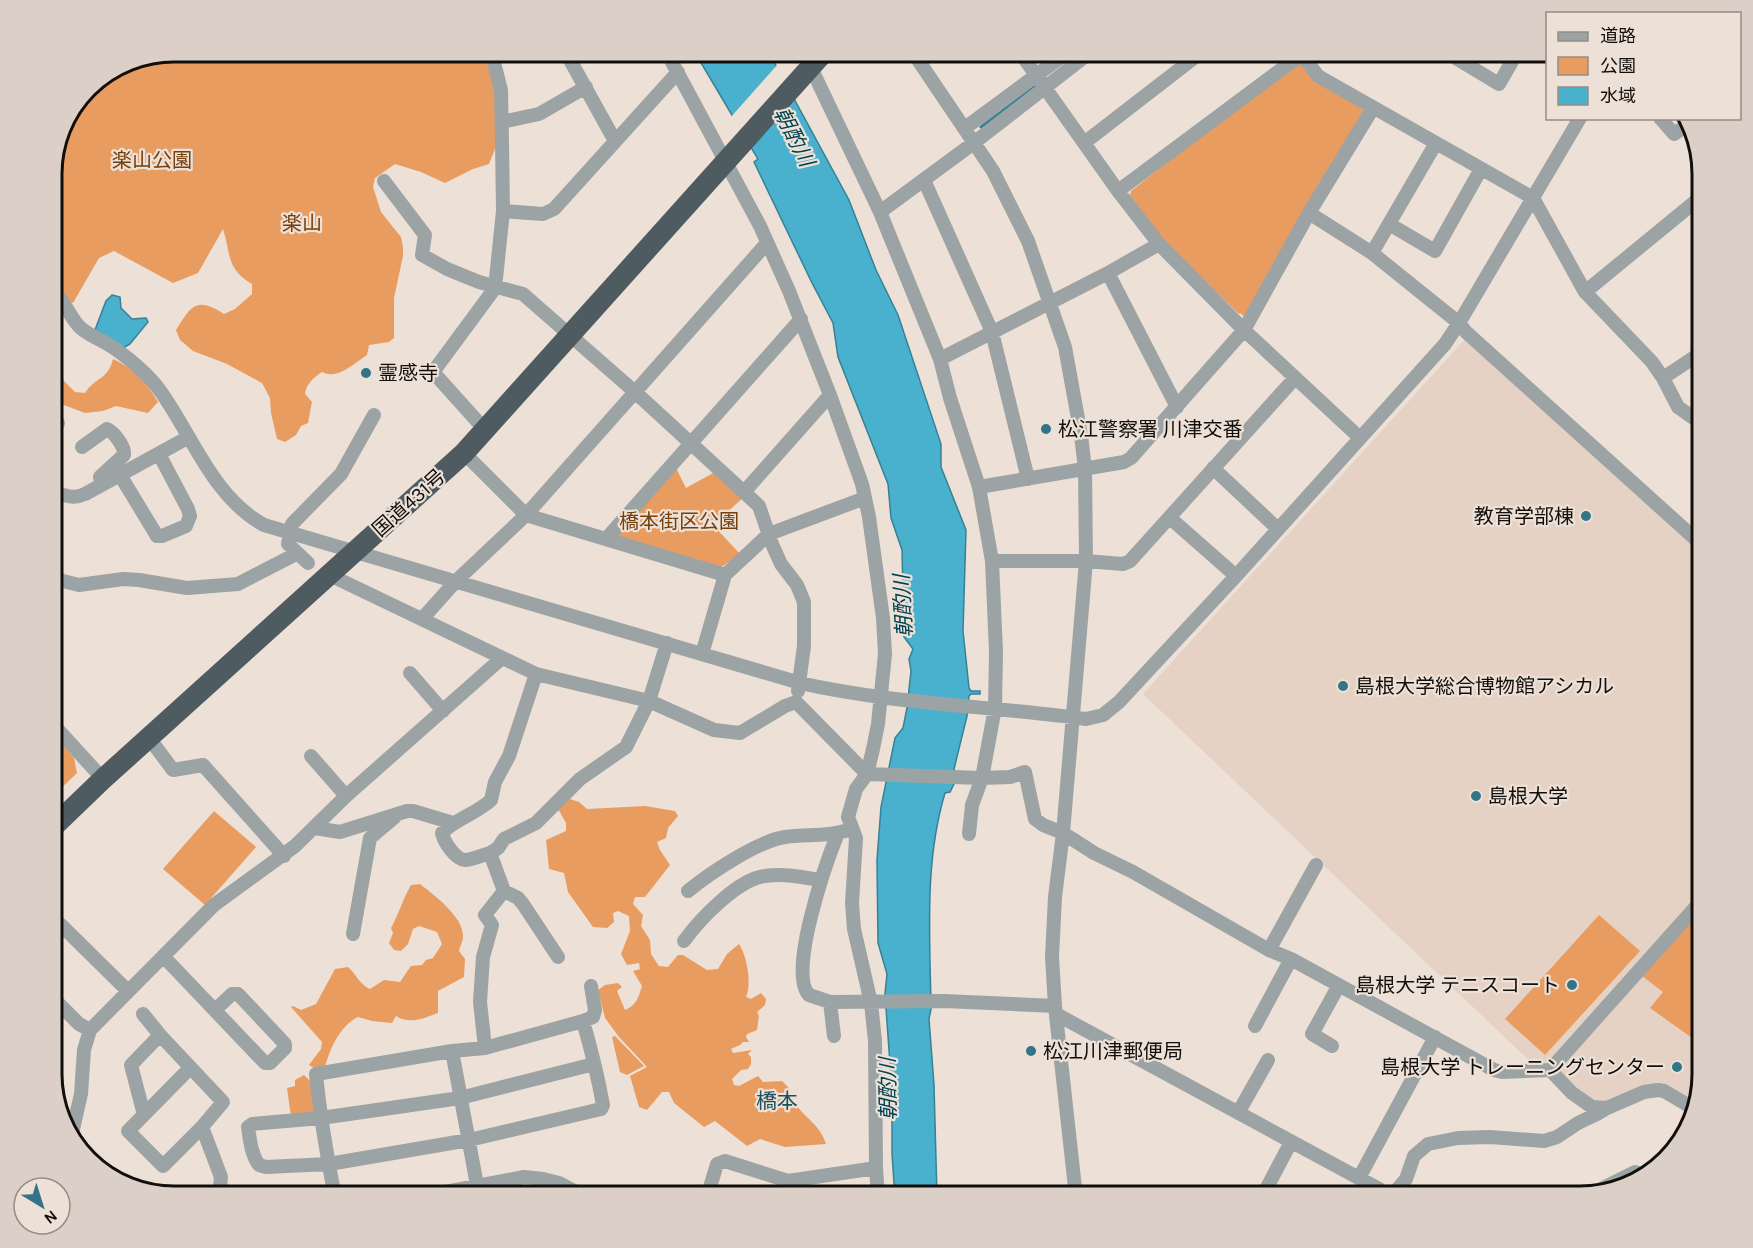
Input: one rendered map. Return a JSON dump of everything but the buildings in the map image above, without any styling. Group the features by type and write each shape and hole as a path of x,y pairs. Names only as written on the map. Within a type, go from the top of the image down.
{"highway":[{"name":"国道431号","path":"62,816 99,774 347,550 464,453 565,332 805,62"},
{"name":"国道431号","path":"62,803 148,738 347,550 565,332"}],"street":[{"path":"477,422 433,372 495,288 503,211 501,90 495,62"},
{"path":"571,62 615,141"},
{"path":"672,62 729,149 801,319 862,484 883,618 885,654 874,775"},
{"path":"807,62 880,212 940,359 950,398 979,487 992,561 996,652 975,778 969,834"},
{"path":"920,62 993,171 1028,241 1065,347 1085,468 1086,561 1053,925 1056,1010 1075,1186"},
{"path":"1026,62 1118,191 1159,244 1244,330 1359,438"},
{"path":"965,128 1054,62"},
{"path":"880,212 1078,62"},
{"path":"1084,143 1189,62"},
{"path":"1118,191 1289,62"},
{"path":"1309,62 1318,76 1533,198 1585,292 1652,362 1664,378 1678,407 1692,417"},
{"path":"1462,62 1499,84 1512,62"},
{"path":"503,211 543,214 550,212 678,72"},
{"path":"502,122 538,114 586,87"},
{"path":"979,487 1124,462 1131,458 1244,330 1309,213 1372,108"},
{"path":"62,301 80,328 135,364 160,391 223,490 236,506 264,525 800,683 840,692 1086,719 1104,715 1119,702 1445,344 1579,120"},
{"path":"1662,120 1674,134 1682,129"},
{"path":"1372,253 1436,143"},
{"path":"1389,224 1435,251 1481,170"},
{"path":"924,180 992,332 1028,479"},
{"path":"384,182 425,235 422,255 447,269 495,288 523,294 635,392 759,506 781,564 797,585 804,602 804,639 796,702"},
{"path":"1585,292 1692,204"},
{"path":"1309,213 1372,253 1459,323 1567,425 1692,536"},
{"path":"422,619 456,581 526,515 767,243"},
{"path":"940,359 1051,303 1159,244"},
{"path":"1108,273 1177,407"},
{"path":"607,538 801,319"},
{"path":"1664,378 1692,359"},
{"path":"992,561 1086,561 1123,564 1130,561 1295,378"},
{"path":"744,491 830,395"},
{"path":"308,563 288,544 292,524 341,474 374,415"},
{"path":"81,447 107,429 111,430 124,450 124,456 100,477 102,485"},
{"path":"62,495 68,498 80,496 189,437"},
{"path":"464,453 526,515 724,575"},
{"path":"120,475 157,536 186,526 189,523 189,513 159,454"},
{"path":"1213,468 1278,529"},
{"path":"702,654 724,575 769,534 865,498"},
{"path":"1170,518 1236,576"},
{"path":"62,581 79,585 123,579 187,588 238,584 297,554"},
{"path":"338,579 536,674 649,701 714,730 735,733 746,731 785,706 796,702"},
{"path":"536,674 509,756 495,782 491,800 468,817 453,823 442,836 459,857 467,860 490,853 498,848 504,839 536,823 579,780 626,747 649,701 667,643"},
{"path":"72,1121 81,1094 84,1050 90,1029 214,905 284,856 346,796 502,658"},
{"path":"410,673 443,711"},
{"path":"796,702 874,775"},
{"path":"62,734 99,774"},
{"path":"148,738 173,770 203,765 284,856"},
{"path":"311,756 346,796"},
{"path":"875,1186 874,1003 854,929 852,903 856,838 848,817 856,789 874,775 975,778 1010,777 1025,772 1035,819 1043,825 1063,833 1094,853 1133,872 1269,950 1291,959 1494,1070 1502,1072 1550,1070 1692,911"},
{"path":"340,832 399,813 413,811 453,823"},
{"path":"353,934 370,838 399,813"},
{"path":"315,828 370,838"},
{"path":"688,891 711,873 768,842 785,837 838,833 853,829"},
{"path":"838,833 820,880 805,941 803,984 809,995 830,1002 944,1001 1056,1010 1371,1186"},
{"path":"490,853 504,891 518,898 523,904 558,957"},
{"path":"1269,950 1316,865"},
{"path":"676,926 686,938 724,899 757,877 785,875 820,880"},
{"path":"485,1048 480,1002 483,957 492,925 485,915 504,891"},
{"path":"62,926 128,991"},
{"path":"163,956 265,1063 270,1063 285,1048 285,1044 238,994 232,994 215,1010"},
{"path":"1254,1026 1291,959"},
{"path":"333,1186 316,1074 485,1048 583,1022 593,1017 595,1010 593,983"},
{"path":"1332,1046 1312,1034 1339,985"},
{"path":"830,1002 834,1036"},
{"path":"62,1007 80,1024 90,1029"},
{"path":"143,1014 223,1102 163,1166 128,1131 190,1068"},
{"path":"583,1022 594,1064 603,1105 601,1109 469,1140 329,1164 262,1167 255,1159 250,1141 248,1127 252,1124 321,1118 460,1098 594,1064"},
{"path":"144,1115 130,1065 160,1035"},
{"path":"1359,1178 1435,1037"},
{"path":"453,1052 477,1185"},
{"path":"1238,1113 1268,1060"},
{"path":"1550,1070 1584,1103 1592,1107 1607,1108"},
{"path":"1401,1186 1414,1156 1428,1144 1458,1138 1490,1137 1544,1141 1557,1137 1607,1108 1644,1092 1664,1091 1687,1105"},
{"path":"202,1127 221,1177 220,1186"},
{"path":"1268,1186 1291,1142"},
{"path":"710,1186 717,1164 724,1161 788,1181 876,1168"},
{"path":"472,1186 524,1177 543,1179 565,1186"}],"shaded area":[{"name":"島根大学","path":"1467,337 1692,545 1692,909 1550,1063 1534,1065 1143,694"},
{"path":"1692,918 1692,1074 1688,1101 1663,1086 1606,1104 1594,1102 1577,1090 1558,1069"}],"green space":[{"name":"楽山","path":"167,62 491,62 496,82 497,144 489,164 445,183 395,164 375,178 373,187 381,212 401,237 403,247 394,298 394,338 389,342 369,345 367,355 340,373 322,372 313,379 305,394 312,402 308,423 301,426 296,435 285,442 277,439 270,398 262,383 227,364 193,351 180,340 176,330 195,306 207,306 224,314 235,309 252,294 252,284 234,267 223,229 198,273 173,283 114,251 99,258 73,303 62,300 62,167 65,145 80,111 111,80 138,67"},
{"path":"1294,62 1300,62 1361,106 1365,113 1246,318 1239,314 1164,242 1130,195 1131,191"},
{"path":"113,359 139,377 158,402 148,413 116,406 103,411 85,413 62,404 62,376 64,381 75,392 85,393 105,375"},
{"name":"橋本街区公園","path":"676,468 686,488 715,472 744,497 713,525 740,554 720,568 618,538 616,534"},
{"path":"62,744 74,758 77,773 62,787"},
{"path":"570,799 579,802 587,809 645,806 675,811 678,816 668,828 666,838 657,842 670,865 645,897 635,897 633,904 643,915 641,926 650,940 651,954 659,966 668,967 678,955 683,955 707,970 718,969 727,954 739,944 748,970 749,985 746,997 751,999 761,993 766,999 765,1005 757,1012 759,1016 757,1030 747,1034 749,1042 743,1042 731,1049 733,1053 752,1050 748,1054 751,1057 751,1064 748,1069 741,1070 732,1079 734,1085 739,1086 758,1076 763,1082 782,1081 798,1107 815,1125 826,1144 785,1147 760,1139 747,1146 715,1121 704,1127 674,1103 669,1092 662,1092 647,1110 639,1107 630,1076 647,1067 605,1018 598,990 605,985 618,983 622,987 617,991 625,1010 632,1006 638,998 642,986 633,971 640,969 639,963 627,965 621,954 630,931 629,916 618,911 613,913 614,922 607,928 593,927 568,892 564,873 549,869 546,840 566,831 566,823 557,807"},
{"path":"214,811 256,847 205,905 163,869"},
{"path":"420,884 447,907 459,922 463,937 459,951 465,959 464,977 438,991 438,1013 433,1015 412,1020 396,1016 392,1023 358,1017 346,1026 337,1038 325,1067 314,1068 309,1065 321,1049 322,1042 291,1007 301,1010 316,1004 335,969 348,967 363,985 370,989 384,980 400,982 411,966 422,965 426,960 433,958 442,944 437,932 419,926 413,929 408,944 401,951 394,950 389,943 393,933 391,928 408,890 411,885"},
{"name":"島根大学 テニスコート","path":"1599,915 1640,951 1545,1055 1505,1019"},
{"path":"1692,921 1692,1038 1650,1008 1663,992 1642,976"},
{"path":"615,1036 644,1066 627,1075 620,1072 612,1037"},
{"path":"304,1075 311,1082 316,1112 291,1117 287,1088 295,1086 295,1080"}],"water":[{"name":"朝酌川","path":"701,62 774,62 849,200 876,270 898,315 941,444 941,467 966,530 963,631 969,688 971,691 980,691 980,694 969,696 967,716 954,769 955,782 950,792 945,793 938,819 931,873 929,927 931,1009 929,1019 934,1085 937,1186 894,1186 892,1092 885,994 887,974 878,943 877,860 881,807 895,738 903,728 911,671 909,659 913,649 904,637 902,550 891,518 888,484 838,357 833,323 754,162 758,159"},
{"path":"112,295 120,297 121,308 132,319 146,318 148,322 130,344 123,348 95,330 106,301"}],"pier":[{"path":"778,64 795,98 749,150 730,118"}],"waterway":[{"path":"981,127 1037,85"}],"place":[{"name":"霊感寺","path":"366,373"},
{"name":"松江警察署 川津交番","path":"1046,429"},
{"name":"教育学部棟","path":"1586,516"},
{"name":"島根大学総合博物館アシカル","path":"1343,686"},
{"name":"島根大学","path":"1476,796"},
{"name":"島根大学 テニスコート","path":"1572,985"},
{"name":"松江川津郵便局","path":"1031,1051"},
{"name":"島根大学 トレーニングセンター","path":"1677,1067"}],"district":[{"name":"橋本","path":"777,1101"}],"park label":[{"name":"楽山公園","path":"152,160"}]}
